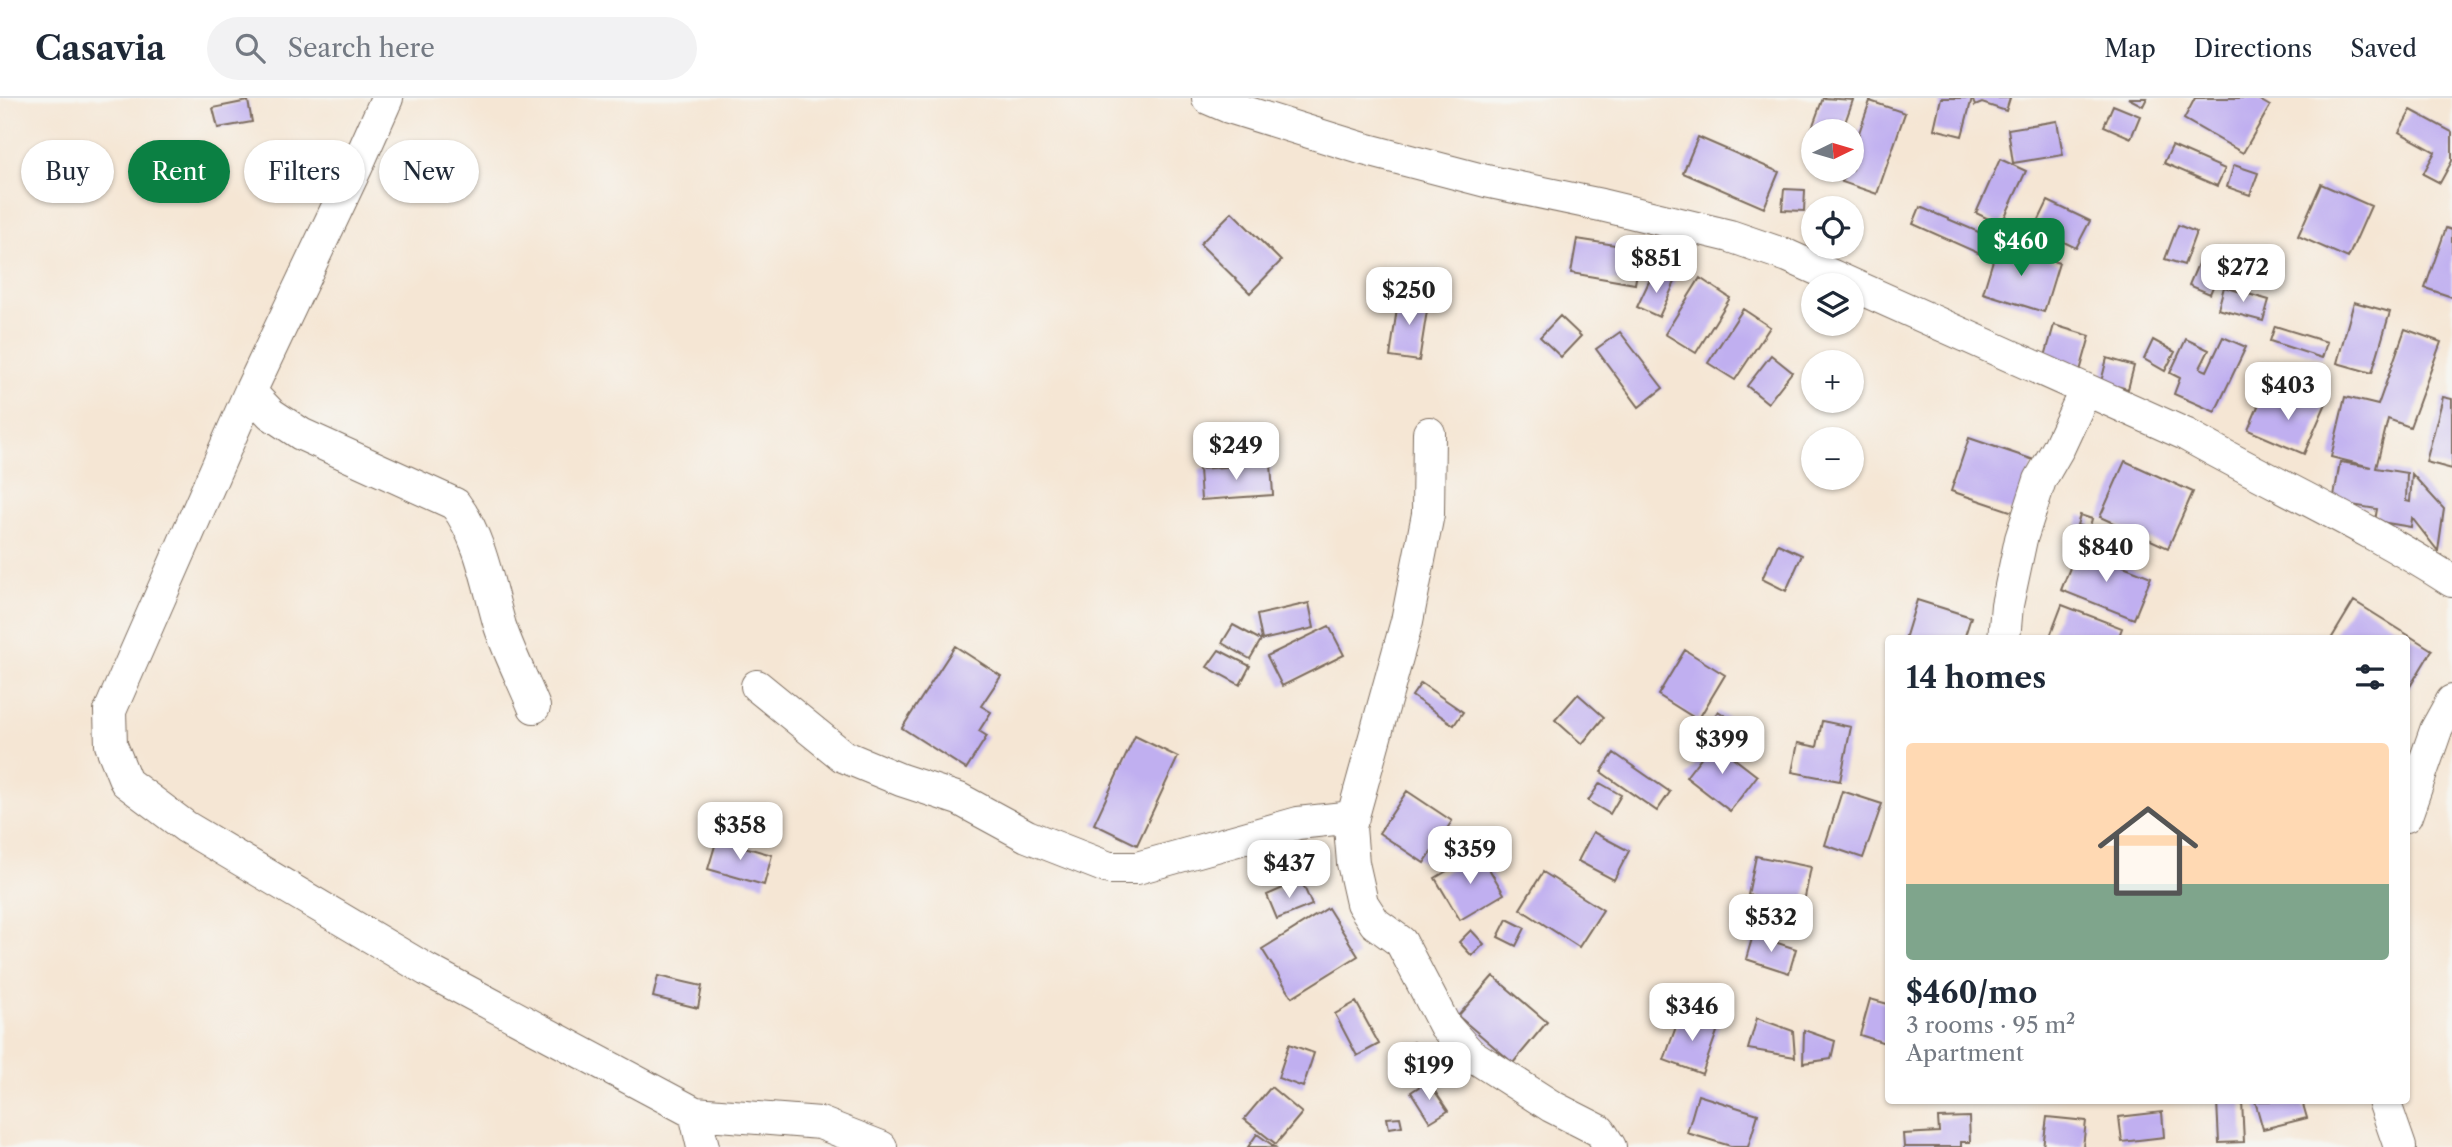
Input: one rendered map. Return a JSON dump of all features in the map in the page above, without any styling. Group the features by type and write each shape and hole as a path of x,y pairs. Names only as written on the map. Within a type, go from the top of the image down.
{"street":[{"path":"387,98 250,392 110,711 111,745 126,782 186,827 427,970 695,1113 820,1123 881,1147"},
{"path":"1208,98 1364,149 1486,181 1730,236 1801,262 2185,434 2405,550 2452,581"},
{"path":"2004,635 2007,605 2021,539 2032,504 2040,480 2085,391"},
{"path":"250,392 271,414 301,434 455,503 466,518 492,592 500,627 534,707"},
{"path":"1429,433 1428,514 1407,621 1350,827 1353,863 1362,903 1375,923 1401,942 1445,1026 1470,1054 1552,1106 1600,1130 1610,1147"},
{"path":"757,686 843,757 959,799 1027,836 1109,869 1137,868 1298,823 1353,817"},
{"path":"2410,805 2436,730 2452,701"},
{"path":"2385,1104 2400,1147"},
{"path":"695,1113 703,1147"}],"building":[{"path":"1823,98 1853,100 1846,119 1815,119"},
{"path":"1941,98 1972,98 1962,136 1934,129"},
{"path":"1972,98 2010,98 2006,111 1982,103 1975,106"},
{"path":"2128,98 2147,98 2143,106"},
{"path":"2195,98 2256,98 2270,106 2243,153 2184,119"},
{"path":"248,101 252,122 218,128 213,108"},
{"path":"1870,101 1905,113 1877,194 1842,182 1864,182 1864,119"},
{"path":"2113,105 2140,116 2131,138 2104,126"},
{"path":"2411,110 2452,132 2452,161 2440,183 2423,174 2435,152 2399,132"},
{"path":"2057,121 2063,155 2013,163 2008,129"},
{"path":"1698,137 1779,172 1764,208 1683,173"},
{"path":"2172,146 2225,169 2217,186 2164,163"},
{"path":"2000,159 2026,171 2001,225 1976,213"},
{"path":"2234,165 2258,173 2250,195 2227,187"},
{"path":"2321,184 2371,206 2348,258 2298,236"},
{"path":"1784,189 1805,190 1805,196 1801,196 1801,211 1782,210"},
{"path":"2048,201 2090,221 2076,248 2035,228"},
{"path":"1920,207 1988,236 1980,254 1913,224"},
{"path":"1232,212 1281,261 1250,293 1200,244"},
{"path":"2178,225 2196,232 2184,265 2165,259"},
{"path":"2446,228 2452,230 2452,297 2425,288"},
{"path":"1577,239 1641,249 1635,284 1571,273"},
{"path":"1998,244 2059,263 2044,312 1983,293"},
{"path":"2203,252 2224,260 2210,294 2189,285"},
{"path":"1653,273 1675,282 1659,317 1637,307"},
{"path":"1700,278 1730,298 1696,353 1665,334"},
{"path":"2224,287 2269,300 2263,321 2218,309"},
{"path":"1399,294 1429,298 1419,361 1390,357"},
{"path":"2354,302 2390,312 2372,373 2337,363"},
{"path":"1743,309 1770,327 1735,380 1708,363"},
{"path":"1560,316 1581,336 1561,357 1540,337"},
{"path":"2054,325 2090,336 2078,378 2042,367"},
{"path":"2275,326 2327,342 2322,358 2270,341"},
{"path":"2405,329 2441,342 2410,427 2388,419 2376,468 2407,473 2406,501 2410,502 2412,474 2444,509 2438,551 2412,518 2411,527 2375,521 2377,509 2333,502 2340,462 2371,467 2331,457 2345,397 2378,405"},
{"path":"1620,332 1663,388 1639,407 1596,349"},
{"path":"2223,337 2246,347 2215,412 2174,394 2180,378 2170,373 2186,339 2209,350 2200,368 2207,371"},
{"path":"2153,340 2175,352 2165,371 2144,359"},
{"path":"1771,355 1792,372 1768,403 1747,386"},
{"path":"2107,358 2134,366 2128,389 2101,382"},
{"path":"2443,397 2452,399 2452,469 2426,462"},
{"path":"2261,399 2327,401 2304,454 2248,430"},
{"path":"1969,438 2034,460 2016,513 1951,491"},
{"path":"2125,461 2193,492 2168,548 2100,517"},
{"path":"1271,463 1273,495 1201,500 1199,469"},
{"path":"2080,515 2092,519 2089,529 2077,525"},
{"path":"1778,544 1802,555 1786,591 1762,579"},
{"path":"2078,548 2151,577 2134,619 2061,590"},
{"path":"1917,600 1971,617 1965,635 1906,635"},
{"path":"2354,601 2408,635 2333,635"},
{"path":"1309,603 1314,628 1262,640 1257,615"},
{"path":"2062,605 2122,628 2119,635 2051,635"},
{"path":"1233,625 1261,640 1250,659 1222,643"},
{"path":"1329,626 1344,655 1282,686 1267,656"},
{"path":"2410,636 2432,650 2410,686"},
{"path":"955,646 1001,676 981,706 991,712 979,731 987,736 966,769 902,728"},
{"path":"1219,650 1250,666 1240,685 1207,667"},
{"path":"1685,650 1725,675 1698,720 1658,695"},
{"path":"1421,683 1463,712 1454,725 1412,696"},
{"path":"1578,694 1604,717 1582,744 1555,720"},
{"path":"1718,711 1752,734 1742,750 1708,727"},
{"path":"1822,721 1851,727 1840,781 1792,772 1798,743 1817,747"},
{"path":"1135,736 1178,757 1137,845 1094,824"},
{"path":"1713,742 1757,776 1730,811 1686,777"},
{"path":"1614,753 1670,792 1657,811 1601,772"},
{"path":"1600,783 1621,795 1610,814 1588,801"},
{"path":"1407,791 1452,821 1424,863 1379,833"},
{"path":"1842,791 1882,804 1863,858 1825,845"},
{"path":"1593,832 1629,851 1614,880 1578,861"},
{"path":"717,839 772,855 764,885 708,869"},
{"path":"1479,852 1504,894 1460,920 1435,878"},
{"path":"1756,856 1811,867 1803,907 1748,895"},
{"path":"1543,872 1603,910 1579,947 1520,909"},
{"path":"1301,880 1312,905 1277,919 1267,895"},
{"path":"1328,908 1358,956 1292,997 1262,949"},
{"path":"1507,919 1525,928 1516,946 1498,937"},
{"path":"1471,930 1484,944 1472,956 1459,942"},
{"path":"1753,935 1796,949 1789,973 1746,959"},
{"path":"658,976 702,986 698,1008 653,997"},
{"path":"1493,976 1547,1022 1513,1063 1458,1016"},
{"path":"1870,999 1885,1003 1885,1043 1860,1035"},
{"path":"1356,1002 1379,1044 1357,1056 1335,1014"},
{"path":"1681,1013 1719,1026 1702,1074 1664,1060"},
{"path":"1757,1018 1793,1031 1795,1057 1748,1049"},
{"path":"1804,1030 1835,1041 1831,1059 1803,1063"},
{"path":"1413,1042 1423,1054 1412,1062 1403,1050"},
{"path":"1289,1044 1314,1053 1303,1087 1278,1078"},
{"path":"1428,1081 1448,1111 1430,1122 1411,1092"},
{"path":"1271,1087 1302,1113 1276,1144 1244,1119"},
{"path":"1698,1095 1758,1114 1748,1147 1734,1147 1687,1133"},
{"path":"2217,1104 2242,1104 2244,1142 2219,1143"},
{"path":"2256,1104 2303,1104 2307,1118 2263,1129"},
{"path":"2162,1112 2164,1137 2122,1142 2119,1117"},
{"path":"1400,1117 1402,1126 1389,1128 1387,1118"},
{"path":"1969,1117 1970,1142 1961,1142 1961,1147 1904,1147 1903,1134 1939,1132 1938,1118"},
{"path":"2047,1117 2086,1121 2083,1147 2043,1147"},
{"path":"1257,1134 1275,1147 1248,1147"}]}
